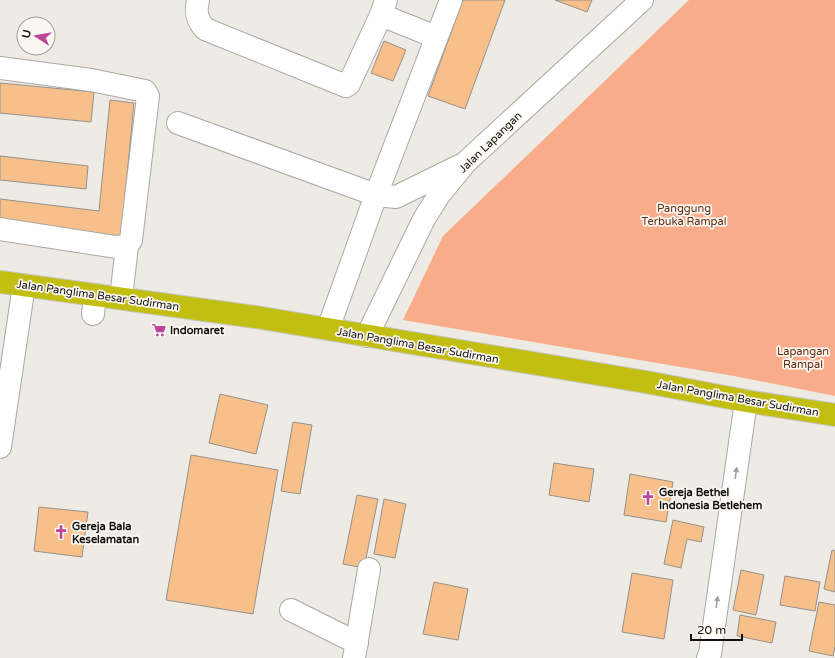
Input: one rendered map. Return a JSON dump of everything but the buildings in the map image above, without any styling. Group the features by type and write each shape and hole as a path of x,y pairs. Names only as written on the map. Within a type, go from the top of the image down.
{"highway":[{"name":"Jalan Panglima Besar Sudirman","path":"0,282 24,285 94,305 121,298 256,317 835,415"}],"street":[{"path":"198,0 196,14 199,22 205,29 346,86 349,84 383,7 436,37"},
{"path":"328,329 376,195 451,0"},
{"name":"Jalan Lapangan","path":"367,336 424,219 439,195 465,163 642,0"},
{"path":"0,68 91,80 145,91 148,96 131,240 127,246 121,298"},
{"path":"178,123 376,195 396,197 465,163"},
{"path":"0,229 116,247 127,246"},
{"path":"0,447 24,285"},
{"path":"711,657 746,401"},
{"path":"291,610 355,651 369,569"}],"green space":[{"name":"Panggung Terbuka Rampal","path":"689,0 835,0 835,396 734,376 403,320 443,236"}],"place":[{"name":"Indomaret","path":"159,330"},
{"name":"Gereja Bethel Indonesia Betlehem","path":"648,498"},
{"name":"Gereja Bala Keselamatan","path":"61,532"}],"park label":[{"name":"Lapangan Rampal","path":"803,357"}]}
